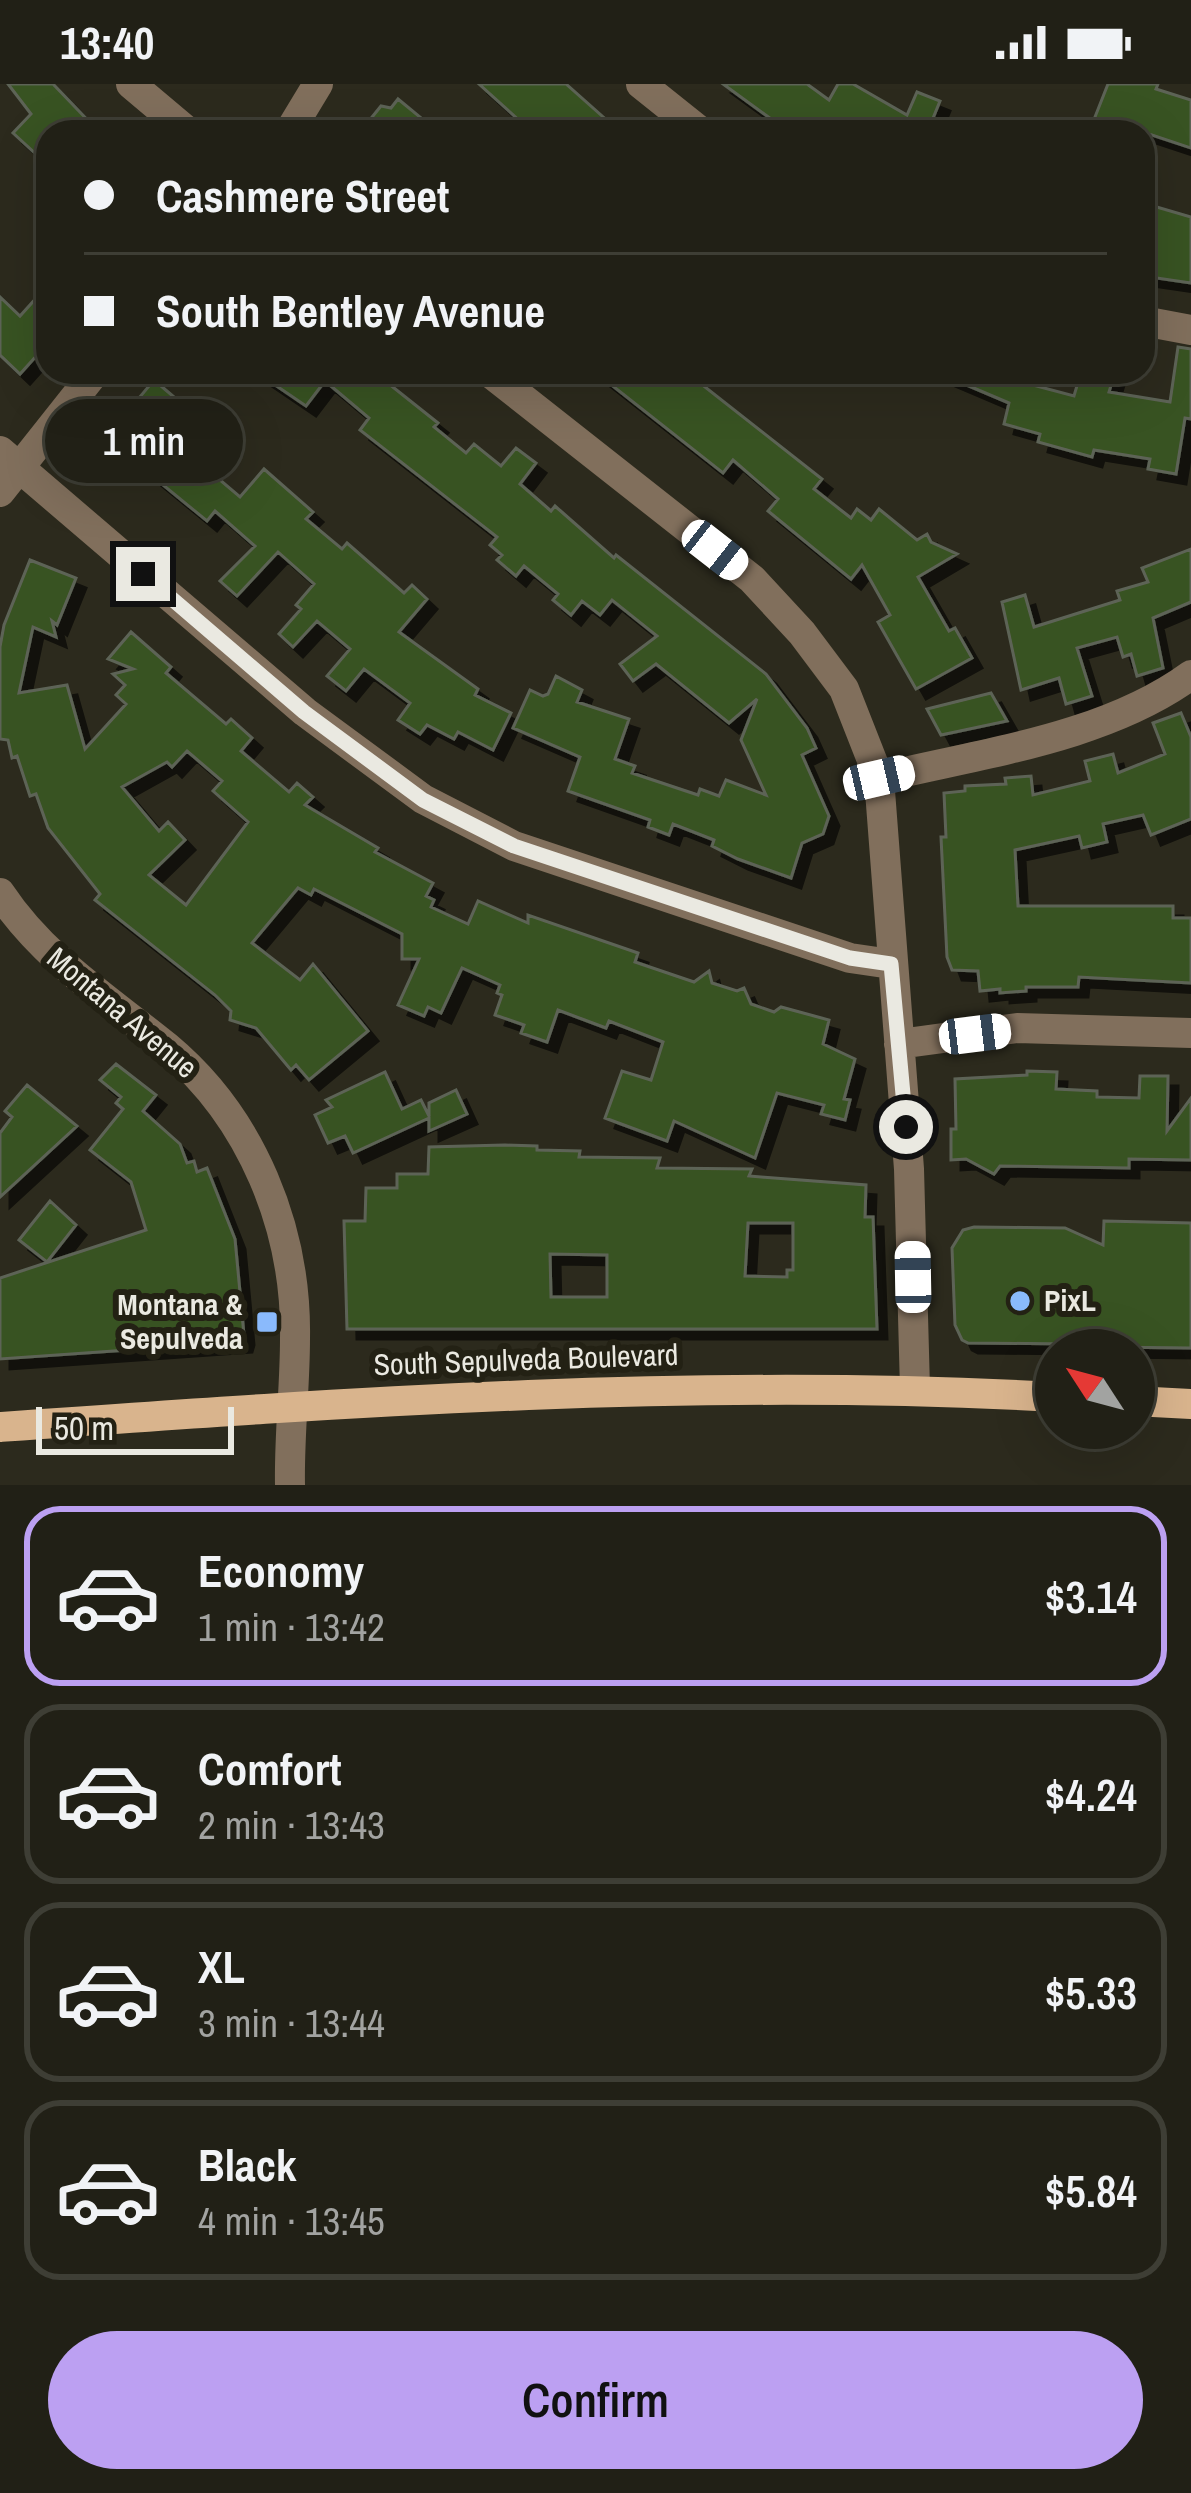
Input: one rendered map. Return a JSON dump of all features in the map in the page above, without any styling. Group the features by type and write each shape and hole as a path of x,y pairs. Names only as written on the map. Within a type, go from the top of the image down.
{"main road":[{"name":"South Sepulveda Boulevard","path":"0,1427 540,1392 915,1389 1035,1395"},
{"path":"1155,1402 1191,1404"}],"street":[{"path":"131,84 174,120"},
{"path":"296,120 318,84"},
{"path":"641,84 686,120"},
{"path":"1155,323 1191,330"},
{"path":"84,384 6,469 304,712 423,800 514,846 850,958 891,964"},
{"path":"504,384 752,579 802,633 844,689 879,778 911,1202 915,1389"},
{"path":"879,778 1104,723 1162,697 1191,675"},
{"name":"Montana Avenue","path":"5,912 203,1082 256,1159 277,1214 291,1276 296,1338 290,1485"},
{"path":"899,1044 1017,1028 1191,1033"}],"building":[{"path":"8,84 53,84 88,120 36,120 36,154 13,133 31,114"},
{"path":"479,84 566,84 606,120 519,120"},
{"path":"723,84 807,84 829,100 838,84 853,84 907,115 917,92 940,101 932,120 772,120"},
{"path":"1108,84 1158,84 1156,89 1191,100 1191,148 1155,136 1155,120 1094,120"},
{"path":"398,99 420,117 370,120 381,106 391,108"},
{"path":"1155,206 1191,217 1191,283 1155,278"},
{"path":"0,297 20,316 36,298 36,356 20,374 0,355"},
{"path":"1178,347 1191,349 1191,419 1185,418 1176,474 1148,469 1150,459 1094,450 1092,457 1038,442 1040,434 1004,424 1009,403 964,384 1029,384 1074,396 1078,384 1111,384 1109,392 1170,402"},
{"path":"151,384 159,384 174,397 170,402 196,424 189,433 218,456 207,469 240,497 264,469 313,512 306,519 342,549 347,543 404,593 412,585 427,599 399,632 478,689 475,695 511,713 493,750 458,732 454,739 427,725 420,734 398,720 410,703 364,669 346,691 327,676 350,649 317,621 293,647 279,634 301,609 296,605 314,584 278,552 237,596 220,581 255,546 215,511 207,521 140,466 138,469 122,456 127,451 108,435"},
{"path":"274,384 323,384 306,406"},
{"path":"329,384 389,384 438,423 434,427 466,453 474,444 501,466 516,448 536,463 520,484 551,511 555,506 614,558 616,555 766,674 807,728 816,748 802,755 829,816 823,834 802,843 791,878 738,859 712,846 714,840 673,824 669,835 648,827 650,820 568,791 580,757 513,728 530,690 548,694 556,676 582,690 577,702 629,719 615,759 635,766 632,773 698,795 700,789 719,796 726,780 766,795 741,740 757,699 729,723 656,664 633,681 620,664 657,636 612,600 600,615 582,601 571,615 553,600 558,594 524,566 516,576 497,560 502,555 490,545 497,537 360,430 369,418"},
{"path":"610,384 701,384 822,479 814,489 851,518 857,509 871,520 879,509 917,540 927,534 931,542 957,554 918,577 949,631 955,628 972,658 916,689 878,622 890,615 862,565 851,579 768,511 778,499 733,460 723,473"},
{"path":"1191,549 1191,602 1153,618 1163,668 1137,676 1131,654 1123,657 1117,637 1077,648 1092,696 1066,704 1059,678 1021,690 1002,602 1025,595 1034,627 1120,600 1117,591 1148,582 1142,568"},
{"path":"30,560 76,578 57,625 52,621 56,637 33,627 19,693 67,685 85,749 126,704 116,695 125,685 113,674 133,669 108,659 131,632 171,667 166,673 226,724 231,719 252,738 241,751 289,792 297,783 313,797 305,805 378,848 375,852 433,883 426,896 434,900 431,907 468,924 478,901 528,923 528,915 638,953 635,962 694,982 709,971 712,983 737,991 744,988 751,1004 829,1020 823,1044 855,1059 844,1099 850,1100 845,1120 821,1114 824,1105 777,1093 755,1158 674,1121 667,1141 605,1118 622,1071 651,1080 663,1042 609,1021 606,1028 558,1010 547,1042 521,1033 524,1025 495,1015 502,995 497,993 500,985 462,968 441,1013 428,1007 424,1016 398,1005 419,959 402,959 402,934 314,889 311,895 298,888 252,943 300,980 313,964 368,1031 309,1080 296,1065 291,1070 256,1028 230,1020 231,1011 215,995 95,900 100,894 48,828 36,794 30,796 17,756 12,758 8,740 0,739 4,625","holes":["187,751 222,781 213,791 248,822 186,905 149,875 185,840 168,822 159,831 122,787 167,762 172,767"]},
{"path":"991,693 1007,721 941,735 927,709"},
{"path":"1181,713 1191,737 1191,819 1151,835 1143,815 1103,824 1107,842 1082,848 1079,836 1015,850 1018,906 1173,906 1173,918 1191,918 1191,983 1079,977 1078,987 1026,987 1026,991 1000,993 1000,989 980,991 978,971 952,970 947,957 941,837 946,837 944,793 1031,776 1033,795 1090,781 1085,761 1113,754 1118,773 1165,754 1153,723"},
{"path":"116,1064 156,1095 143,1111 180,1144 187,1163 194,1161 197,1172 207,1168 235,1239 242,1342 0,1359 0,1278 146,1230 131,1182 90,1150 123,1109 116,1103 121,1097 100,1080"},
{"path":"1027,1071 1057,1072 1056,1089 1097,1091 1097,1097 1139,1098 1140,1076 1168,1076 1167,1131 1191,1098 1191,1160 1129,1159 1129,1168 1000,1166 994,1174 966,1159 951,1160 955,1079 1027,1075"},
{"path":"385,1072 402,1109 421,1100 429,1116 429,1103 456,1090 467,1114 429,1131 429,1118 353,1153 345,1136 328,1143 315,1115 332,1107 326,1100"},
{"path":"27,1085 77,1126 0,1197 0,1133 12,1117 5,1111"},
{"path":"537,1146 537,1150 580,1151 579,1157 660,1158 657,1168 752,1169 749,1176 866,1185 865,1217 873,1217 877,1329 347,1329 344,1221 365,1221 366,1188 397,1188 397,1174 428,1174 429,1147","holes":["748,1223 793,1223 793,1270 787,1270 787,1277 745,1276","550,1254 607,1255 607,1297 551,1297"]},
{"path":"50,1201 76,1225 47,1262 19,1240"},
{"path":"1104,1221 1191,1223 1191,1348 1155,1348 1155,1329 1035,1329 1035,1344 962,1340 955,1325 952,1248 963,1230 1065,1228 1103,1245"}],"place":[{"name":"PixL","path":"1020,1301"},
{"name":"Montana & Sepulveda","path":"267,1322"}],"route":[{"path":"143,574 304,712 423,800 514,846 850,958 891,964 906,1127"}]}
